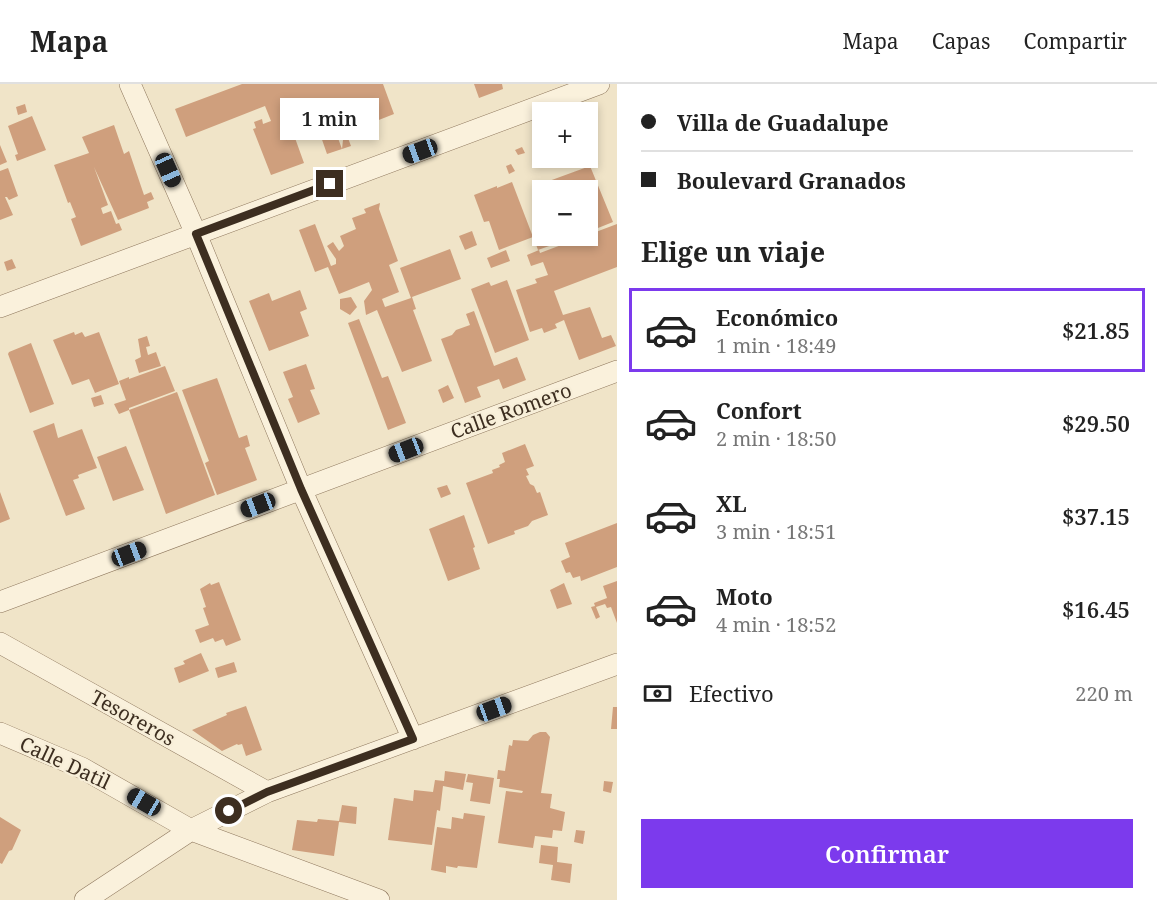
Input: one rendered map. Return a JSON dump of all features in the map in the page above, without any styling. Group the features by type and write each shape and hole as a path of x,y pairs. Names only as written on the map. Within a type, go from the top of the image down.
{"street":[{"path":"130,84 196,234 301,489 413,739"},
{"path":"0,307 599,84"},
{"name":"Calle Romero","path":"0,602 617,371"},
{"name":"Tesoreros","path":"0,643 267,792"},
{"path":"85,900 191,830 267,792 617,664"},
{"name":"Calle Datil","path":"0,733 82,768 191,830 379,900"}],"building":[{"path":"242,84 383,84 394,114 361,127 359,122 335,130 342,149 327,154 319,131 323,130 321,122 318,121 323,115 318,103 309,107 318,129 295,138 304,163 271,175 253,129 256,128 254,122 262,119 263,124 271,121 265,106 186,137 175,109"},
{"path":"474,84 502,84 503,89 479,98"},
{"path":"25,104 27,112 18,115 16,107"},
{"path":"32,116 46,150 17,161 15,155 18,154 8,126"},
{"path":"114,125 124,154 129,151 144,195 151,192 154,199 147,202 149,208 118,220 94,167 108,205 101,208 103,214 111,211 116,224 119,223 122,230 81,246 71,219 76,217 70,202 68,203 54,165 89,153 82,137"},
{"path":"348,138 351,146 342,149 343,140"},
{"path":"0,145 7,162 0,165"},
{"path":"522,147 525,153 518,155 515,150"},
{"path":"511,164 515,171 509,174 506,166"},
{"path":"8,168 18,196 9,200 5,197 13,215 0,220 0,171"},
{"path":"585,168 591,168 596,180 552,180"},
{"path":"512,182 532,234 532,237 499,250 489,221 484,222 474,195 497,186 497,188"},
{"path":"598,185 613,222 598,228"},
{"path":"380,203 379,209 398,261 389,265 399,292 382,299 385,307 411,298 400,268 450,249 461,279 412,297 416,309 413,310 432,361 402,372 377,310 366,315 364,301 372,290 369,282 339,294 328,267 315,272 299,230 315,224 331,266 336,264 336,259 327,246 333,242 339,251 344,246 340,236 356,229 352,218 366,213 364,209"},
{"path":"617,224 617,267 554,291 563,315 590,307 602,338 611,335 616,346 579,360 564,320 555,324 557,328 544,333 542,328 530,332 516,290 537,283 535,279 548,275 543,262 531,266 527,255 559,246 598,246 598,231"},
{"path":"472,231 477,245 465,250 459,236"},
{"path":"537,246 549,246 538,250"},
{"path":"506,250 510,261 491,268 487,258"},
{"path":"12,259 16,268 7,271 4,262"},
{"path":"507,280 529,340 495,353 471,289 489,282 491,286"},
{"path":"300,290 307,309 300,312 309,336 269,351 249,301 269,293 272,301"},
{"path":"351,297 357,307 350,315 340,309 340,299"},
{"path":"474,311 494,366 517,357 526,380 503,389 499,379 477,387 481,397 465,403 441,339 470,325 466,314"},
{"path":"359,319 382,378 388,376 406,423 388,430 348,323"},
{"path":"74,332 75,335 82,332 85,337 99,332 119,384 95,393 89,379 72,385 53,340"},
{"path":"147,336 150,346 146,347 148,355 156,352 161,366 139,373 135,360 141,357 138,339"},
{"path":"31,343 54,404 30,413 8,354"},
{"path":"306,364 315,389 310,390 320,414 298,423 288,399 293,397 283,372"},
{"path":"165,366 175,391 129,408 119,414 114,404 126,400 119,381"},
{"path":"217,378 239,438 247,435 250,446 245,448 257,480 217,495 205,463 209,461 182,390"},
{"path":"448,385 454,398 443,403 438,390"},
{"path":"177,392 215,495 166,514 129,410"},
{"path":"101,395 104,404 94,407 91,398"},
{"path":"54,423 58,438 82,429 97,468 78,475 79,478 73,480 85,509 66,516 33,431"},
{"path":"525,444 534,466 526,469 529,475 526,476 537,493 540,492 548,515 514,531 515,534 488,544 466,483 493,473 492,470 505,462 502,453"},
{"path":"126,446 144,490 113,501 97,457"},
{"path":"447,485 451,494 441,498 437,488"},
{"path":"0,492 10,519 0,523"},
{"path":"464,515 480,569 448,581 429,529"},
{"path":"617,523 617,567 581,581 580,576 573,578 570,572 566,573 561,561 570,557 565,543"},
{"path":"617,581 617,623 611,607 607,608 605,604 596,607 600,617 596,619 591,607 595,606 594,603 607,598 603,586"},
{"path":"219,582 241,640 226,646 223,639 215,642 213,638 200,643 195,630 209,625 200,589 210,583 211,585"},
{"path":"564,583 572,604 557,609 550,590"},
{"path":"201,653 209,671 179,683 174,668 185,664 183,661"},
{"path":"234,662 237,672 218,678 215,668"},
{"path":"246,706 262,750 246,756 242,744 237,744 222,751 192,730 227,715 226,713"},
{"path":"613,707 617,707 617,729 611,729"},
{"path":"540,732 546,732 550,737 541,793 552,794 550,808 565,812 562,831 553,830 552,838 535,836 533,848 498,843 506,791 522,793 523,791 499,787 498,770 505,771 509,745 512,746 513,740 528,741"},
{"path":"445,771 466,774 463,790 443,786 432,845 388,840 394,798 413,801 414,790 433,792 435,780 444,781"},
{"path":"468,774 494,778 490,804 470,801 473,783 466,782"},
{"path":"604,781 613,782 611,793 603,791"},
{"path":"342,805 357,807 356,824 339,822 334,856 292,850 297,820 339,821"},
{"path":"464,813 485,816 477,868 446,866 446,873 431,870 437,827 451,829 452,817 463,819"},
{"path":"0,817 21,830 12,850 9,851 2,864 0,863"},
{"path":"576,830 585,831 583,844 574,842"},
{"path":"541,845 558,847 557,862 572,864 570,883 551,880 553,865 539,863"}],"route":[{"path":"229,811 267,792 413,739 301,489 196,234 330,184"}]}
